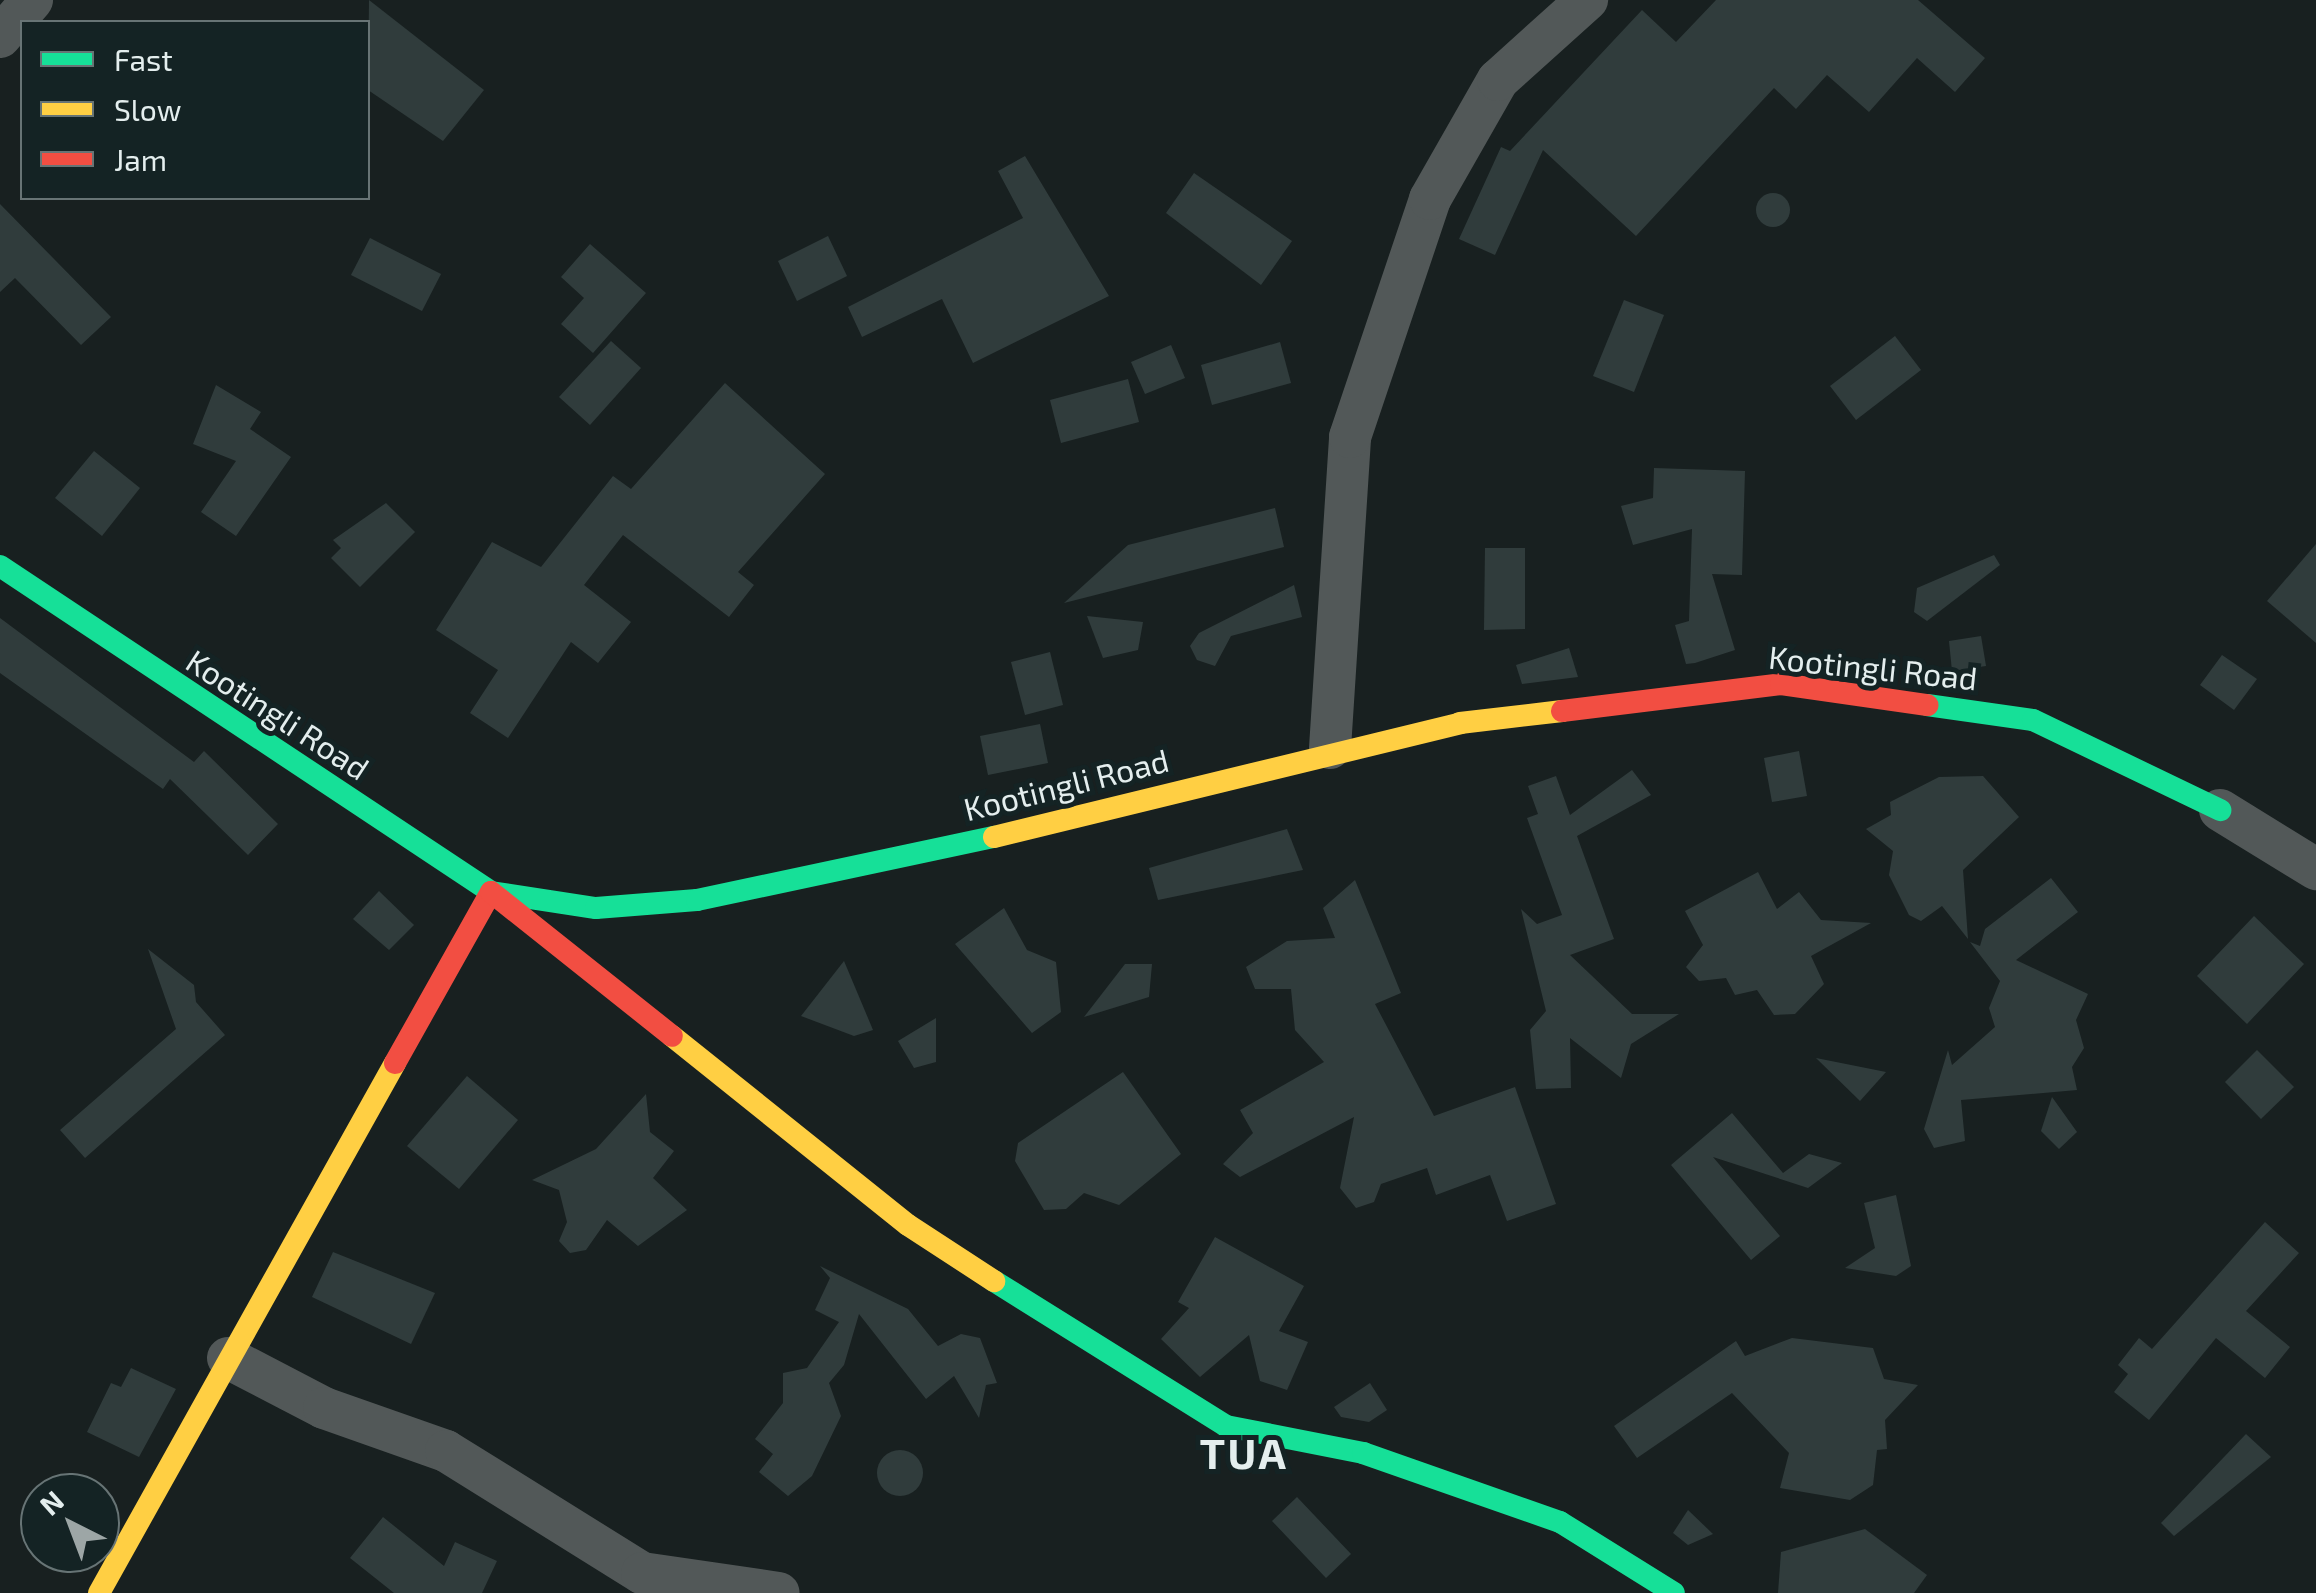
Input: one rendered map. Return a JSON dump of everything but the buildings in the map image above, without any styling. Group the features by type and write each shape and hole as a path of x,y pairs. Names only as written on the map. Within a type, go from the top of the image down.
{"street":[{"path":"0,38 32,0"},
{"path":"1330,748 1350,436 1430,199 1498,80 1587,0"},
{"name":"Kootingli Road","path":"0,566 491,892 596,908 698,900 1009,834 1330,748 1460,723 1781,684 2033,720 2220,810"},
{"path":"2220,810 2316,869"},
{"path":"99,1593 491,892 896,1216 1176,1400 1226,1426 1363,1453 1560,1522 1674,1593"},
{"path":"228,1358 324,1408 446,1451 642,1573 779,1593"}],"traffic: fast":[{"path":"0,566 491,892 596,908 697,900 994,837"},
{"path":"1927,705 2033,720 2220,810"},
{"path":"994,1281 1226,1426 1363,1453 1560,1522 1674,1593"}],"traffic: slow":[{"path":"994,837 1460,723 1562,711"},
{"path":"672,1036 908,1225 994,1281"},
{"path":"99,1593 395,1063"}],"traffic: jam":[{"path":"1562,711 1781,684 1927,705"},
{"path":"395,1063 491,892 672,1036"}],"district":[{"name":"TUA","path":"1244,1452"}]}
